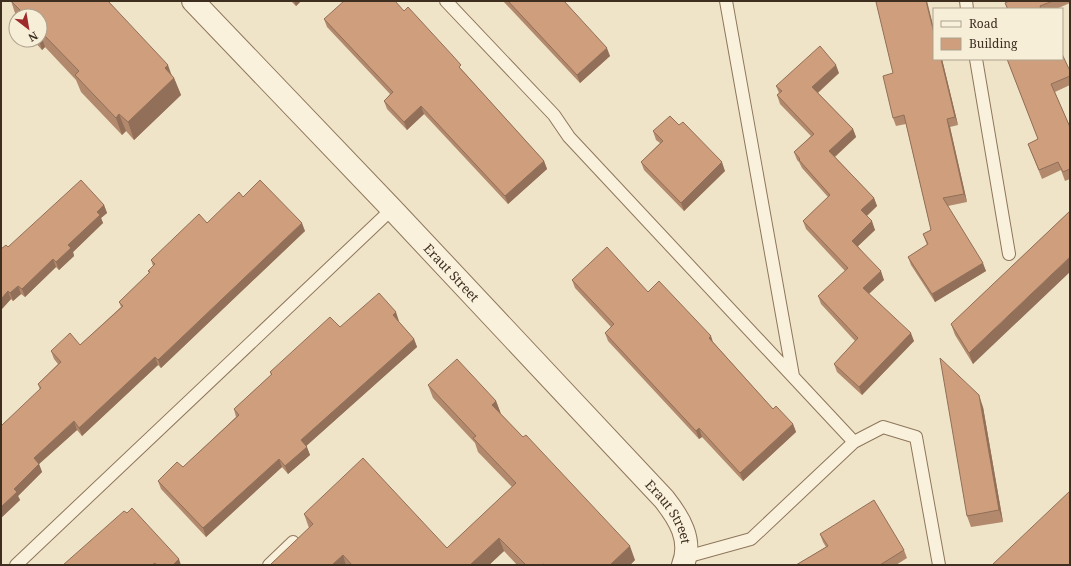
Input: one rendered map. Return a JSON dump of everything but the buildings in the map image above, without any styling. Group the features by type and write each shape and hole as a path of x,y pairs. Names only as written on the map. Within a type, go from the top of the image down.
{"street":[{"name":"Eraut Street","path":"193,1 392,209 664,499 676,514 684,529 687,543 685,561"}],"lane":[{"path":"446,1 554,115 569,137 854,442"},
{"path":"726,1 793,376"},
{"path":"976,60 1009,254"},
{"path":"16,565 392,209"},
{"path":"685,561 752,539 854,442 883,427 916,437 939,565"},
{"path":"269,565 293,542"}]}
